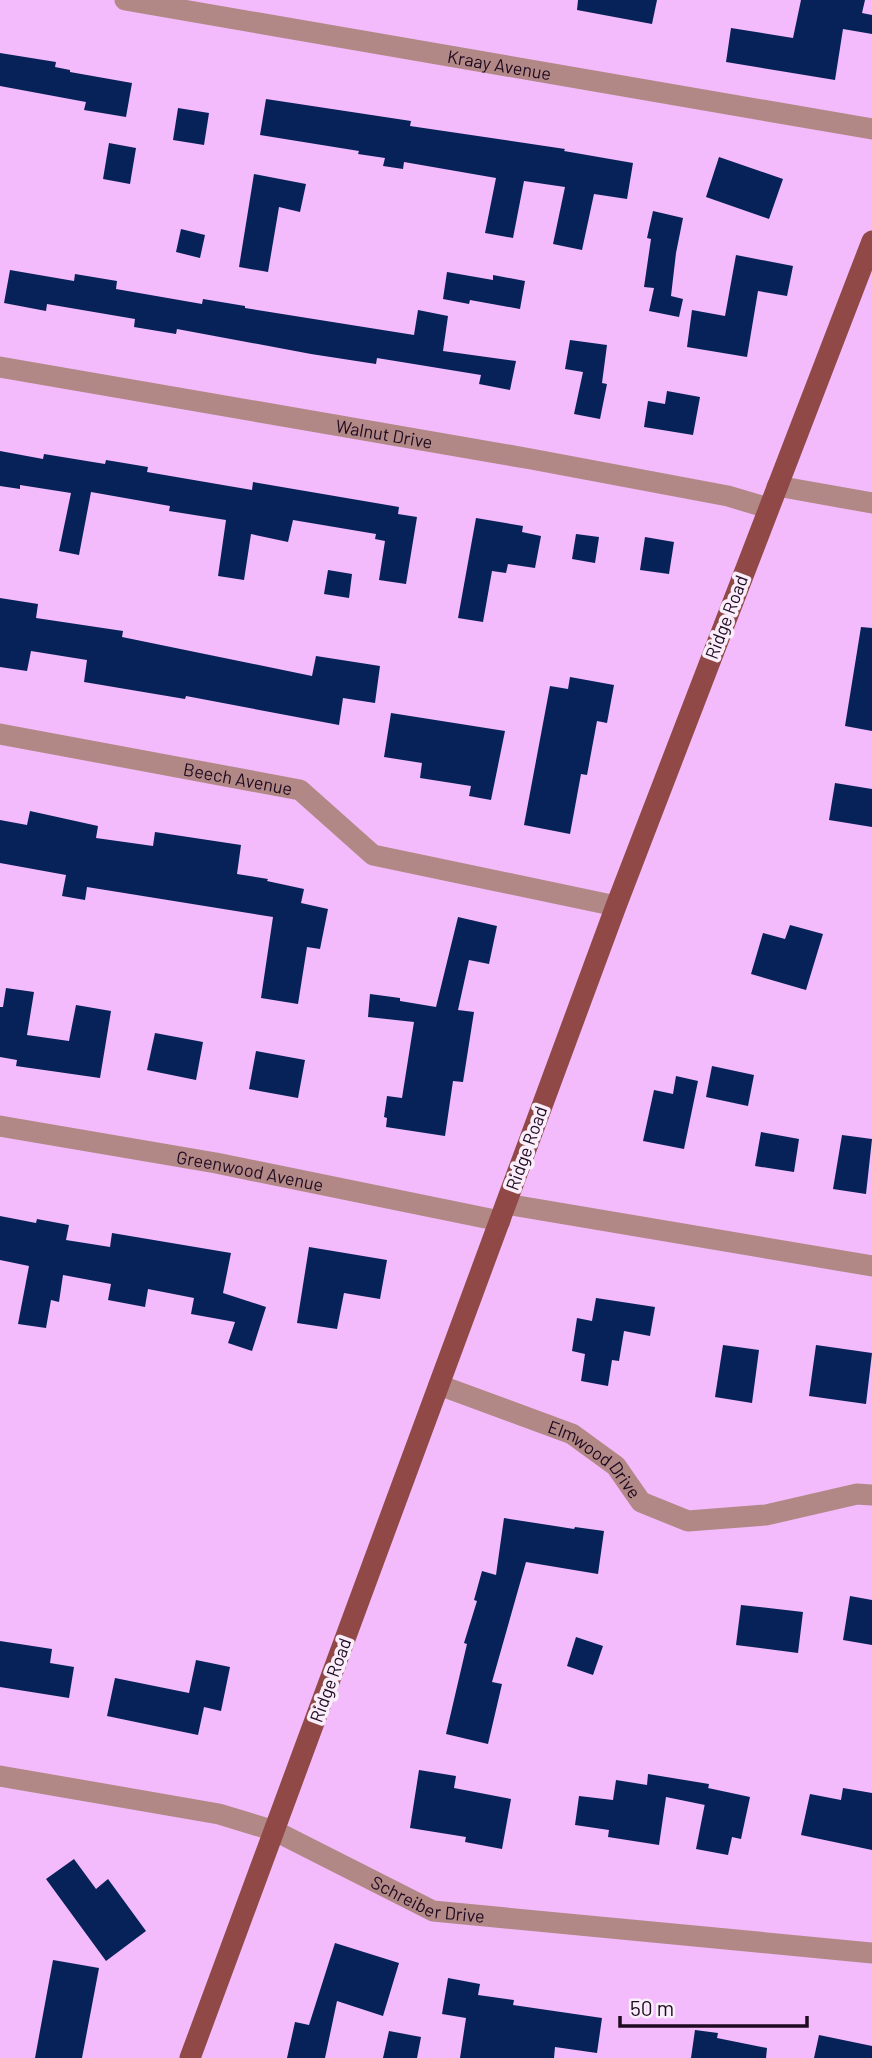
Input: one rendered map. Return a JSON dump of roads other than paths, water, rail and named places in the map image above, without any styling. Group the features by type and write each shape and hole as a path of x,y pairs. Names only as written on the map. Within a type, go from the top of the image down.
{"main road":[{"name":"Ridge Road","path":"190,2058 616,906 872,241"}],"street":[{"name":"Kraay Avenue","path":"125,0 872,129"},
{"name":"Walnut Drive","path":"0,367 531,459 728,496 768,508"},
{"path":"777,486 872,503"},
{"name":"Beech Avenue","path":"0,734 300,790 373,855 616,906"},
{"name":"Greenwood Avenue","path":"0,1126 503,1212 872,1266"},
{"name":"Elmwood Drive","path":"439,1385 572,1433 616,1466 641,1502 688,1521 766,1515 857,1494 872,1495"},
{"name":"Schreiber Drive","path":"0,1776 219,1814 275,1831 433,1911 872,1953"}]}
